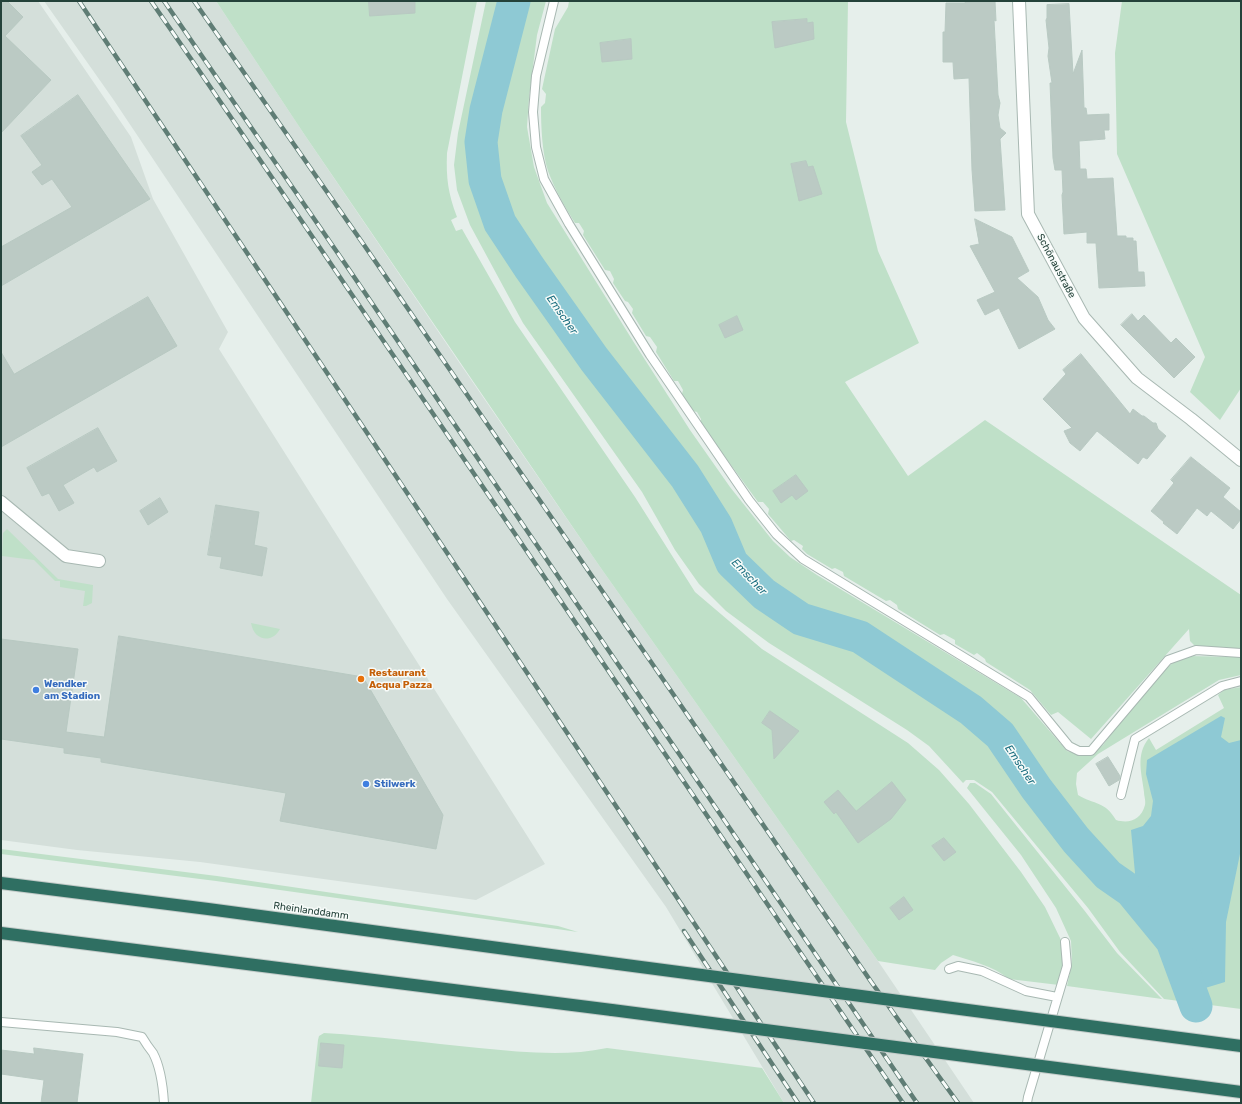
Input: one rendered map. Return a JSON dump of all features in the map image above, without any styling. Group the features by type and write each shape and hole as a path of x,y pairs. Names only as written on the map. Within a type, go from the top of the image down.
{"highway":[{"name":"Rheinlanddamm","path":"1,883 208,909 1241,1046"},
{"path":"1,933 612,1010 1241,1092"}],"street":[{"name":"Schönaustraße","path":"1019,1 1028,214 1084,318 1137,378 1191,419 1241,460"},
{"path":"1,502 66,556 99,561"}],"lane":[{"path":"554,1 536,76 533,112 536,147 544,179 569,224 650,355 749,500 776,534 803,559 1029,697 1068,746 1079,751 1091,750 1102,739 1124,710 1168,660 1196,650 1241,653"},
{"path":"1121,795 1135,739 1222,686 1241,681"},
{"path":"1027,1103 1067,966 1066,942"},
{"path":"949,969 958,966 982,971 1026,991 1057,997"},
{"path":"1,1022 117,1032 142,1037 153,1054 158,1068 163,1089 164,1103"}],"shaded area":[{"path":"1,1 38,1 131,137 153,199 228,332 219,349 545,864 476,900 200,862 77,850 1,840"},
{"path":"44,1 216,1 304,134 463,368 598,564 878,961 974,1103 784,1103 666,907 447,599 113,99"}],"green space":[{"path":"216,1 477,1 447,153 448,185 457,217 451,220 456,231 462,229 515,322 635,497 695,592 762,649 908,743 939,770 969,804 1021,872 1045,907 1061,940 1064,965 1059,985 1009,979 1003,974 989,967 953,955 941,963 935,970 878,961 598,564 304,134"},
{"path":"486,1 546,1 537,35 527,127 534,167 547,203 690,430 730,487 773,541 790,557 817,575 1021,698 1067,751 1081,755 1092,753 1103,745 1123,718 1164,670 1174,662 1188,656 1241,657 1241,675 1219,680 1098,754 1077,773 1076,784 1078,795 1104,806 1116,820 1134,820 1141,814 1145,805 1140,765 1142,751 1149,738 1156,750 1224,708 1218,695 1224,690 1241,687 1241,1009 1164,999 1120,952 1088,908 992,792 974,780 966,780 963,783 929,746 907,730 769,643 726,611 699,584 675,550 642,492 523,323 470,225 457,190 454,165 458,133"},
{"path":"569,1 848,1 846,122 878,251 919,343 845,382 908,476 985,420 1241,595 1241,650 1196,647 1190,641 1189,629 1091,739 1058,712 1051,715 1030,690 986,662 985,659 977,653 974,655 955,644 955,640 944,634 940,635 898,609 897,605 890,600 886,601 844,576 843,572 835,568 832,569 807,554 802,549 803,546 794,540 791,541 768,514 769,509 763,502 758,502 701,424 701,419 697,412 693,411 682,394 683,390 678,381 674,381 656,352 657,347 650,337 646,336 632,313 633,309 628,302 625,301 613,283 614,279 610,271 605,270 583,235 584,231 579,223 575,223 560,198 548,171 542,139 541,107 545,103 546,94 542,89 555,29 568,7"},
{"path":"1122,1 1241,1 1241,388 1220,420 1190,392 1205,357 1117,154 1115,53"},
{"path":"7,529 58,579 93,585 92,603 83,606 85,591 60,587 60,581 55,581 34,560 2,556 3,533"},
{"path":"251,623 280,629 273,637 259,637 253,629"},
{"path":"970,783 975,783 991,794 1117,953 1162,999 1067,986 1072,963 1071,941 1056,908 1021,855 967,788"},
{"path":"1,849 217,876 558,926 578,932 216,881 1,854"},
{"path":"324,1033 543,1053 591,1051 607,1048 762,1068 784,1103 311,1103 318,1040 319,1036"}],"water":[{"path":"1221,716 1225,718 1221,737 1229,743 1241,740 1241,849 1226,922 1225,982 1202,989 1185,940 1149,893 1136,884 1131,830 1143,826 1151,816 1153,801 1146,774 1147,760"}],"building":[{"path":"1,1 7,1 23,17 5,36 51,80 1,133"},
{"path":"369,1 415,1 415,13 370,16"},
{"path":"965,1 995,1 996,21 994,20 998,95 1000,103 998,115 1000,128 1006,133 1000,139 1005,210 975,211 969,78 954,79 953,62 943,62 943,32 945,32 946,3 965,3"},
{"path":"1069,4 1073,74 1082,50 1084,108 1086,108 1087,115 1109,114 1109,130 1104,130 1105,139 1079,141 1080,169 1086,169 1087,179 1113,178 1117,236 1126,236 1126,238 1133,238 1133,241 1136,241 1138,272 1144,272 1145,286 1099,288 1096,243 1087,243 1087,232 1064,234 1062,170 1055,170 1053,158 1050,83 1052,83 1048,56 1049,48 1046,20 1047,5"},
{"path":"807,19 807,23 813,22 814,39 775,48 772,22"},
{"path":"631,39 632,59 602,62 600,43"},
{"path":"78,95 150,199 1,286 1,247 72,207 52,179 42,185 32,172 42,165 21,136"},
{"path":"806,161 808,167 813,166 822,194 799,201 791,164"},
{"path":"975,219 1012,237 1029,271 1017,278 1038,297 1048,320 1055,329 1019,349 999,308 985,315 977,300 995,292 970,246 979,244"},
{"path":"148,297 177,346 1,447 1,352 14,374"},
{"path":"1132,314 1138,321 1144,315 1171,343 1176,338 1195,357 1174,378 1121,325"},
{"path":"737,316 743,330 725,338 719,325"},
{"path":"1081,354 1130,414 1133,409 1153,423 1156,423 1158,429 1166,436 1147,459 1143,457 1138,464 1097,431 1080,451 1070,443 1064,431 1072,428 1043,399 1066,374 1063,370"},
{"path":"98,428 117,461 97,472 94,467 63,485 74,503 59,511 49,493 42,496 27,468"},
{"path":"1191,457 1230,488 1223,497 1241,512 1241,519 1233,529 1211,511 1207,516 1197,508 1177,534 1151,511 1174,483 1171,480"},
{"path":"796,475 808,491 796,500 792,495 781,503 773,491"},
{"path":"160,498 168,512 148,525 140,511"},
{"path":"216,505 259,512 254,545 267,548 262,576 220,568 222,557 208,555"},
{"path":"119,636 363,677 443,815 436,849 280,821 286,793 101,762 101,758 64,753 64,748 1,739 1,639 78,649 66,732 104,737"},
{"path":"770,711 799,731 774,759 772,730 762,723"},
{"path":"1108,757 1120,776 1119,780 1109,786 1096,764"},
{"path":"892,782 906,800 891,819 858,843 836,812 834,814 824,802 838,790 856,811"},
{"path":"944,838 956,852 944,861 932,846"},
{"path":"904,897 913,910 899,920 890,908"},
{"path":"321,1043 344,1045 342,1068 319,1066"},
{"path":"34,1048 83,1054 77,1103 41,1103 44,1080 1,1074 1,1050 34,1054"}],"waterway":[{"name":"Emscher","path":"514,1 486,110 481,142 485,180 500,223 529,267 594,359 685,476 716,525 732,563 764,594 801,619 860,637 971,710 1000,735 1036,788 1076,840 1108,875 1131,891 1172,941 1196,1006"}],"railway":[{"path":"79,1 814,1103"},
{"path":"151,1 903,1103"},
{"path":"164,1 348,268 917,1103"},
{"path":"194,1 364,245 872,983 958,1103"},
{"path":"684,931 798,1103"}],"place":[{"name":"Restaurant Acqua Pazza","path":"361,679"},
{"name":"Wendker am Stadion","path":"36,690"},
{"name":"Stilwerk","path":"366,784"}]}
